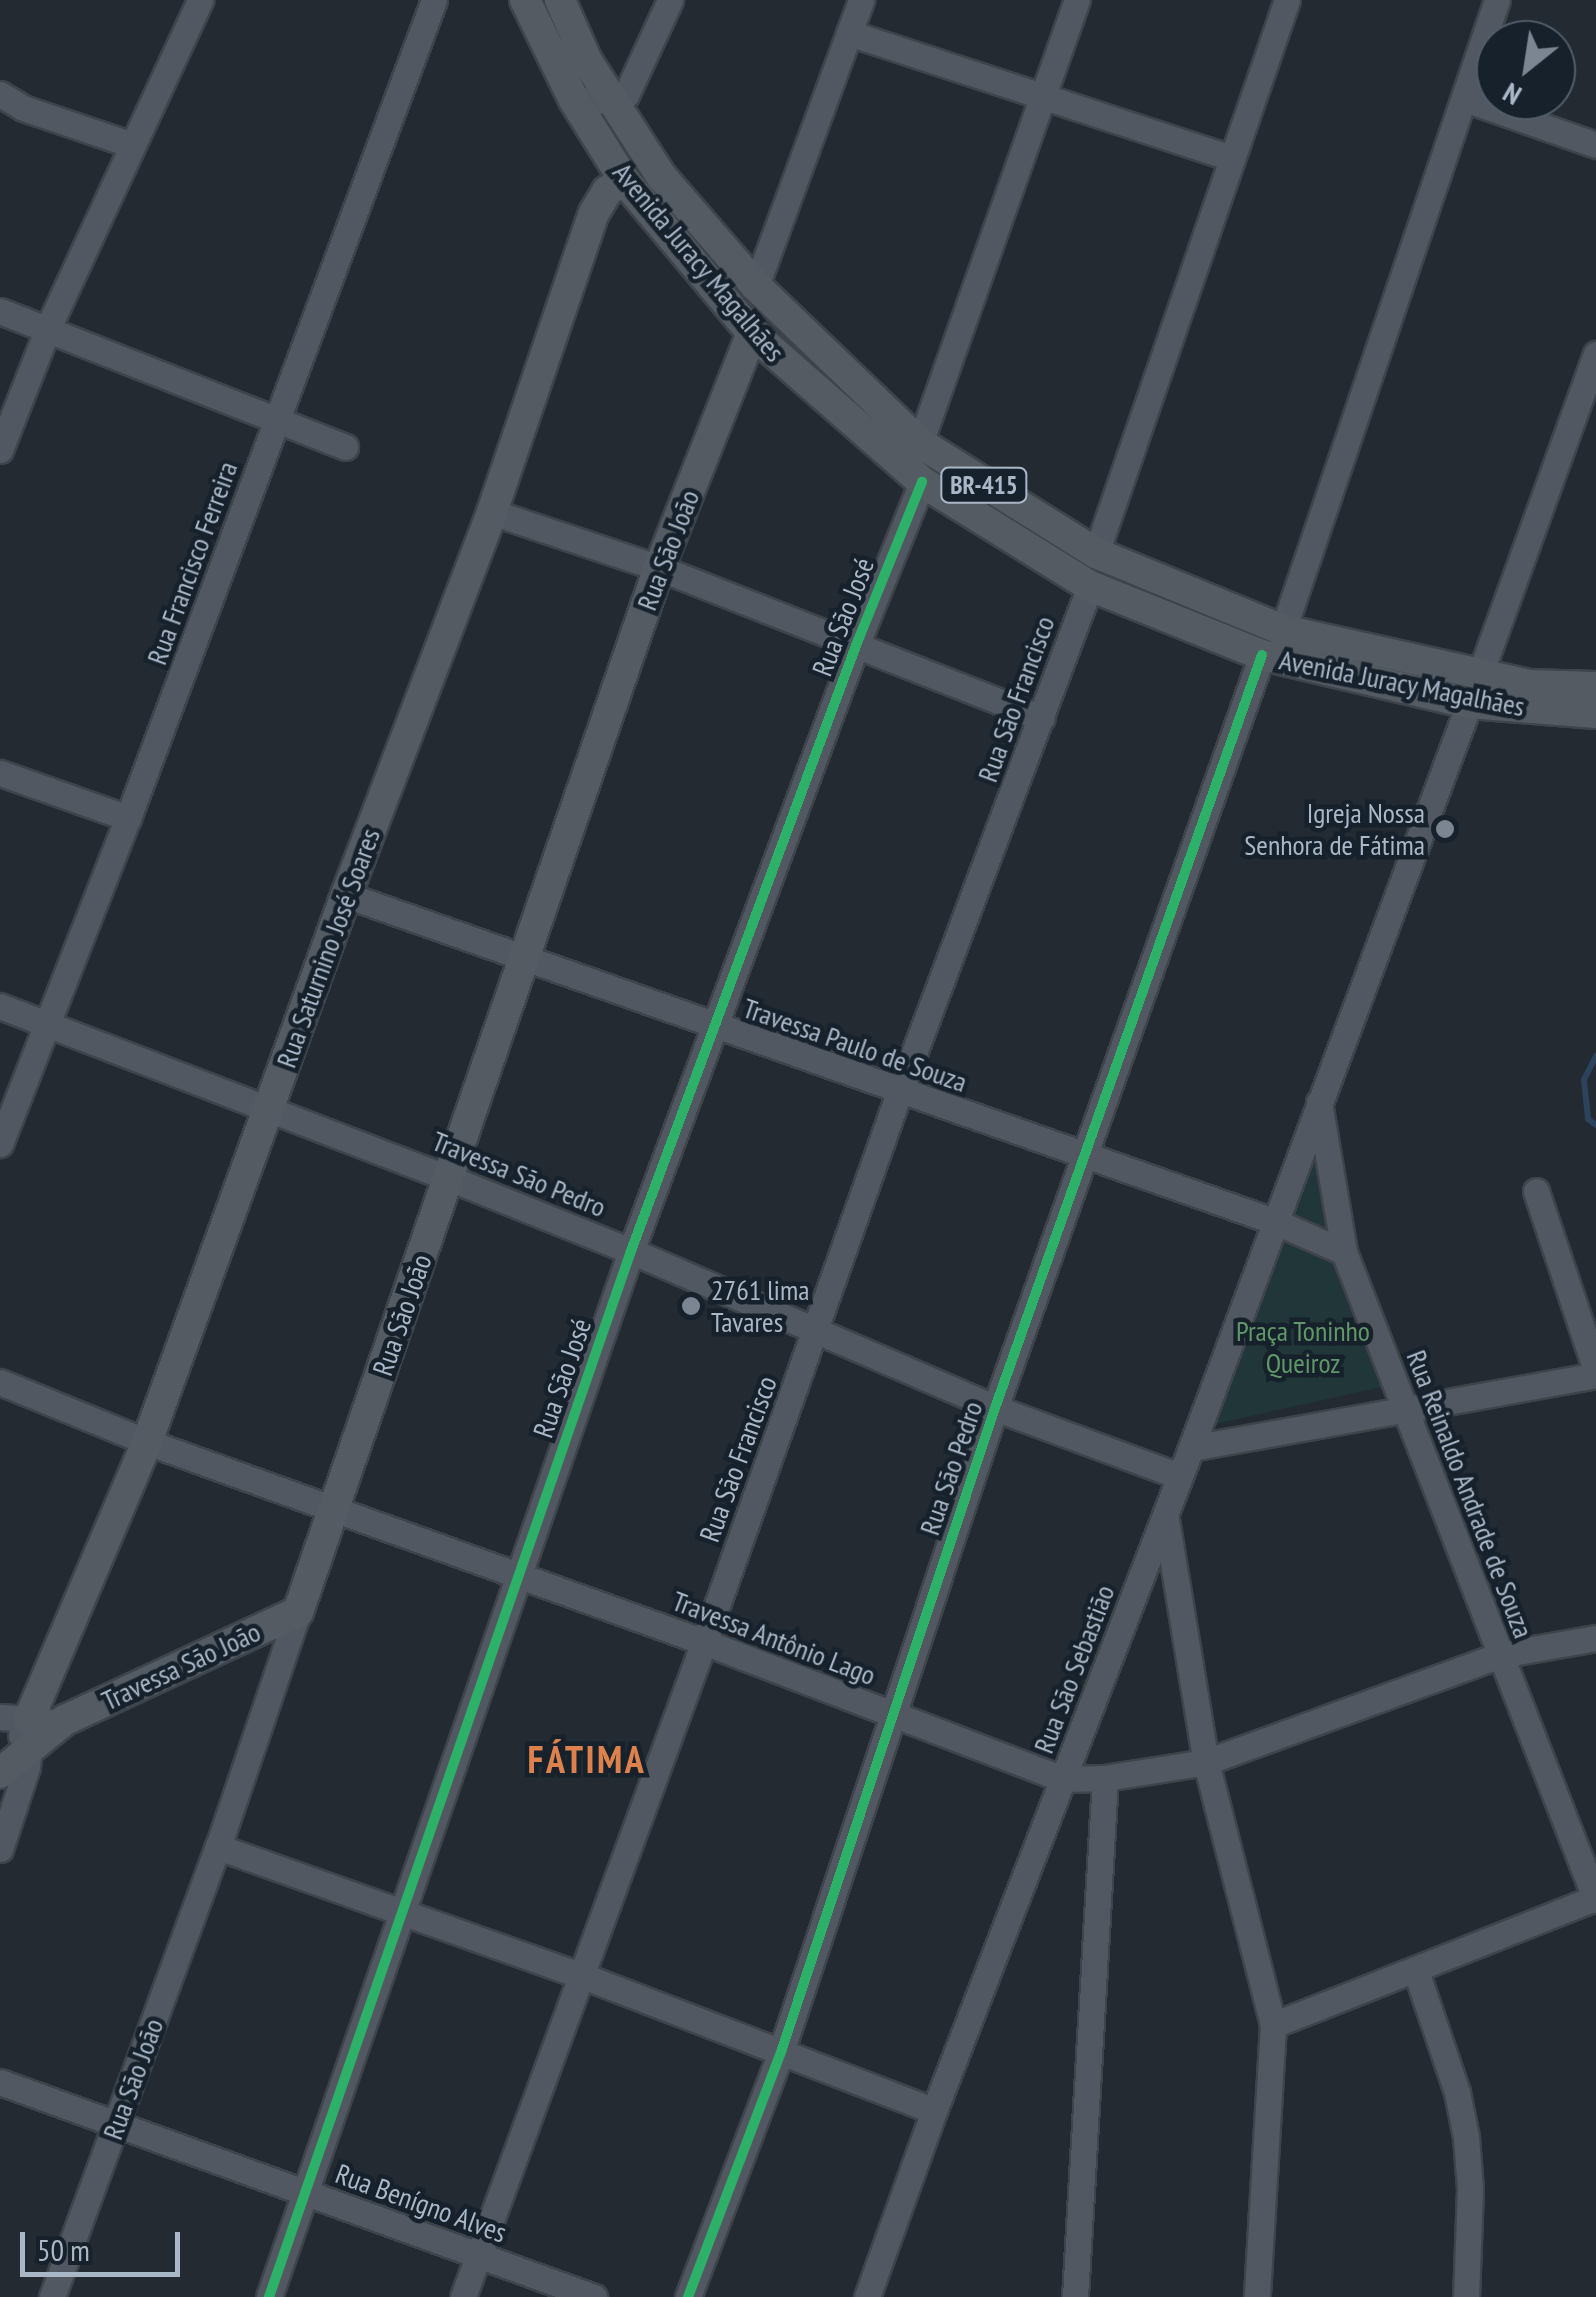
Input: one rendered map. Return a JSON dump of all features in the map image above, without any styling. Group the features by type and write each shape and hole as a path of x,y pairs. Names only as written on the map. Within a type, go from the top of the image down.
{"main road":[{"name":"Avenida Juracy Magalhães","path":"525,0 574,100 624,180 752,333 922,482 1090,586 1262,655 1474,688 1596,713"},
{"name":"Avenida Juracy Magalhães","path":"560,0 588,61 661,176 756,286 920,443 1096,552 1283,630 1474,688 1529,684 1596,686"},
{"name":"Rua Saturnino José Soares","path":"14,1743 147,1442 346,894 492,512 594,213 607,192 624,180"},
{"name":"Rua São João","path":"298,1612 660,568 752,333"},
{"name":"Travessa São João","path":"14,1743 298,1612"}],"street":[{"path":"0,450 48,328 200,0"},
{"name":"Rua Francisco Ferreira","path":"0,1144 128,818 434,0"},
{"path":"574,100 614,101 632,87 670,0"},
{"path":"756,286 861,0"},
{"path":"920,443 1077,0"},
{"path":"1096,552 1228,158 1286,0"},
{"path":"1283,630 1497,0"},
{"path":"849,32 1228,158"},
{"path":"0,94 23,108 132,146"},
{"path":"1465,99 1596,145"},
{"path":"624,180 661,176"},
{"path":"0,311 345,447"},
{"path":"1276,1222 1596,354"},
{"name":"Rua São José","path":"269,2297 631,1251 857,643 922,482"},
{"path":"492,512 660,568 1042,718"},
{"name":"Rua São Francisco","path":"463,2297 584,1976 899,1093 1090,586"},
{"name":"Rua São Pedro","path":"688,2297 782,2049 995,1408 1262,655"},
{"path":"0,773 128,818"},
{"name":"Travessa Paulo de Souza","path":"346,894 899,1093 1276,1222 1344,1252"},
{"name":"Travessa São Pedro","path":"0,1006 449,1178 631,1251 995,1408 1179,1476"},
{"name":"Rua Reinaldo Andrade de Souza","path":"1320,1102 1344,1252 1596,1898"},
{"path":"1192,1448 1596,1373 1536,1191"},
{"name":"Rua São Sebastião","path":"867,2297 934,2111 1166,1518 1276,1222"},
{"name":"Travessa Antônio Lago","path":"0,1382 147,1442 704,1642 1064,1779 1105,1778 1206,1762 1500,1655 1596,1638"},
{"path":"1166,1518 1206,1762 1274,2024 1257,2297"},
{"name":"Rua São João","path":"52,2297 218,1847 298,1612"},
{"name":"Rua Saturnino José Soares","path":"0,1850 28,1768 14,1743"},
{"path":"1075,2297 1105,1778"},
{"path":"218,1847 782,2049 934,2111"},
{"path":"1274,2024 1596,1898"},
{"path":"1416,1971 1458,2092 1466,2137 1470,2190 1466,2297"},
{"name":"Rua Benígno Alves","path":"0,2082 115,2127 594,2297"}],"green space":[{"path":"1316,1127 1333,1222 1327,1230 1284,1217"},
{"name":"Praça Toninho Queiroz","path":"1282,1238 1335,1265 1382,1387 1215,1424"}],"waterway":[{"path":"1596,1056 1584,1080 1588,1119 1596,1125"}],"cycle path":[{"path":"269,2297 631,1251 857,643 922,482"},
{"path":"688,2297 782,2049 995,1408 1262,655"}],"place":[{"name":"Igreja Nossa Senhora de Fátima","path":"1445,829"},
{"name":"2761 lima Tavares","path":"691,1306"}],"district":[{"name":"FÁTIMA","path":"587,1759"}]}
